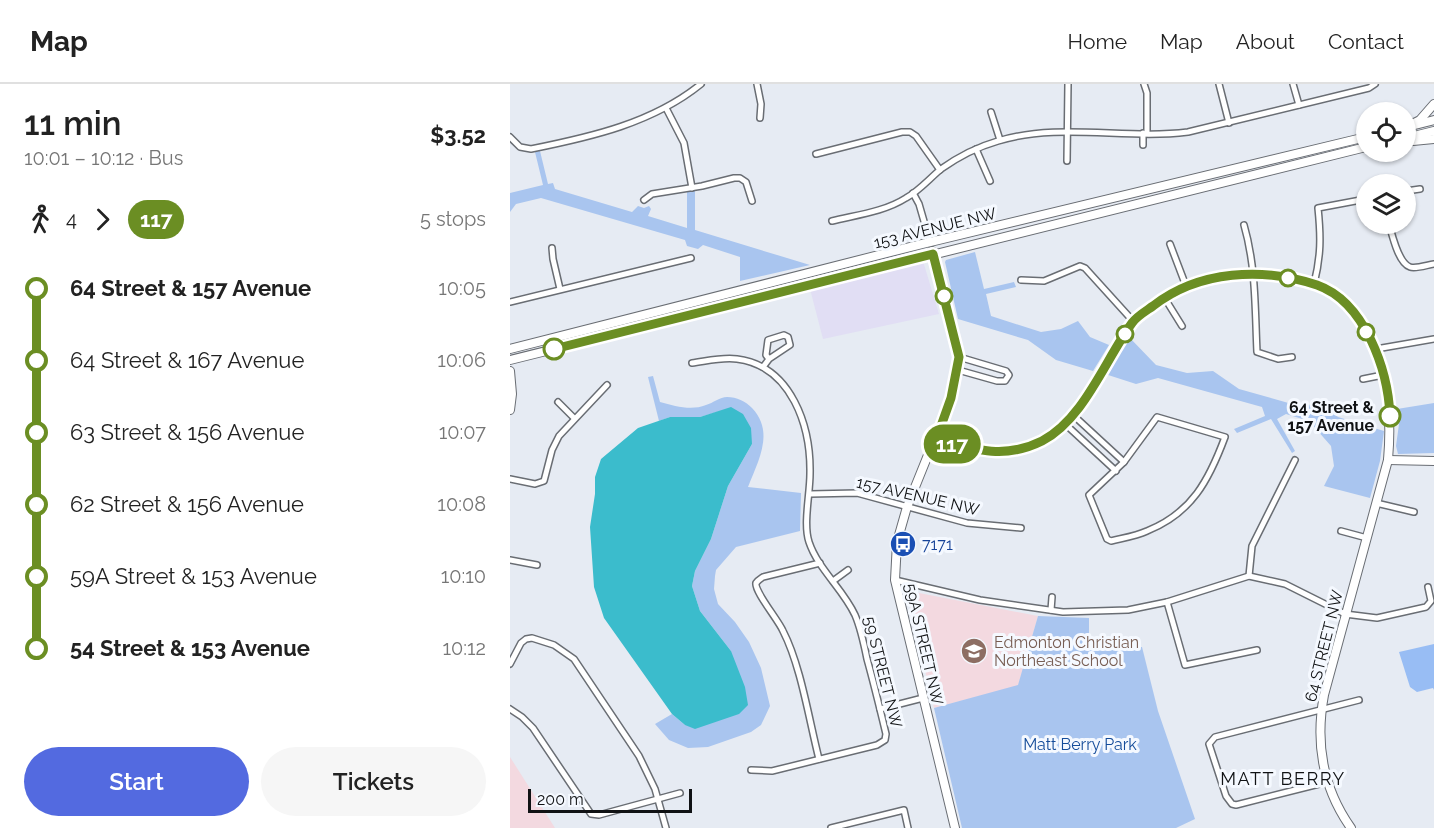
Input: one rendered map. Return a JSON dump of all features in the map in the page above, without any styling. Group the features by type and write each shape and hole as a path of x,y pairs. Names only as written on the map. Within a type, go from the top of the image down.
{"main road":[{"path":"1416,122 1434,104"},
{"path":"1416,124 1434,120"},
{"path":"1416,136 1434,131"},
{"name":"153 AVENUE NW","path":"510,349 930,242 1356,139"},
{"path":"1416,140 1434,140"},
{"name":"153 AVENUE NW","path":"510,360 1356,151"},
{"name":"59A STREET NW","path":"930,242 959,357 958,370 936,440 907,507 897,542 895,580 955,828"},
{"name":"64 STREET NW","path":"936,440 992,453 1023,448 1044,440 1072,415 1133,321 1164,297 1207,278 1273,274 1328,289 1352,309 1376,349 1389,399 1390,434 1388,460 1321,710 1320,741 1327,782 1336,806 1351,828"},
{"path":"510,371 512,394 510,410"},
{"path":"1388,460 1434,461"}],"street":[{"path":"510,137 520,147 531,149 622,127 666,108 701,84"},
{"path":"757,84 761,104 760,118"},
{"path":"1067,161 1068,84"},
{"path":"1143,145 1148,93 1144,84"},
{"path":"1219,84 1229,123"},
{"path":"1293,84 1299,105"},
{"path":"832,221 887,207 913,193 940,170 976,149 1000,140 1032,133 1188,132 1370,88 1375,84"},
{"path":"666,108 684,143 692,188"},
{"path":"991,112 1000,140"},
{"path":"816,154 902,132 910,132 916,136 940,170"},
{"path":"976,149 990,181"},
{"path":"644,200 652,194 741,178 747,184 752,201"},
{"path":"1416,190 1420,189"},
{"name":"59A STREET NW","path":"913,193 919,204 930,242"},
{"path":"1314,284 1322,241 1318,208 1356,201"},
{"path":"1244,225 1250,244 1257,352 1278,359 1292,357"},
{"path":"1392,234 1397,250 1406,264 1414,267 1434,264"},
{"path":"1170,244 1186,286"},
{"path":"552,248 560,289"},
{"path":"510,302 691,258"},
{"path":"629,264 631,272"},
{"path":"1021,280 1044,281 1080,266 1085,268 1133,321"},
{"path":"1164,297 1182,326"},
{"path":"763,367 769,359 790,345 788,337 784,335 768,340 766,355 769,359"},
{"path":"1376,349 1434,339"},
{"path":"958,370 997,381 1005,381 1009,375 1006,371 959,357"},
{"name":"59 STREET NW","path":"692,363 729,358 744,360 763,367 786,388 804,420 809,444 808,537 811,548 857,619 886,734 885,740 877,745 819,759"},
{"path":"1363,379 1383,375"},
{"path":"510,479 541,483 545,479 556,440 607,385"},
{"path":"558,402 574,418"},
{"path":"1072,415 1124,462"},
{"path":"1157,417 1225,437 1208,477 1198,493 1177,515 1147,532 1111,541 1107,539 1089,495 1116,471 1157,417"},
{"path":"1064,423 1116,471"},
{"path":"1249,576 1252,546 1295,460"},
{"name":"157 AVENUE NW","path":"810,494 857,493 967,523 1021,528"},
{"path":"1376,502 1414,512"},
{"path":"1341,531 1367,538"},
{"path":"510,560 537,565"},
{"path":"751,770 772,771 819,759 791,649 778,621 758,593 756,583 763,577 820,563"},
{"path":"833,581 848,570"},
{"path":"895,580 980,600 1051,610 1128,610 1167,602 1249,576 1285,584 1345,615 1377,618 1426,607 1431,601 1428,587"},
{"path":"1051,610 1052,597"},
{"path":"1167,602 1185,665 1257,650"},
{"path":"510,664 521,643 529,638 547,641 565,651 631,743 658,799 666,828"},
{"path":"880,709 923,698"},
{"path":"1327,782 1236,805 1232,804 1226,796 1210,748 1212,739 1359,700"},
{"path":"510,709 533,728 591,814 599,815 680,793"},
{"path":"831,828 904,810 908,828"}],"shaded area":[{"path":"923,261 939,314 823,339 810,289"},
{"path":"731,407 743,414 751,428 752,444 728,486 711,539 695,571 692,586 700,611 731,651 745,687 748,705 739,714 695,729 685,725 672,714 604,618 594,587 590,527 595,477 601,459 638,428 670,417 700,417"},
{"name":"Edmonton Christian Northeast School","path":"919,593 1038,616 1018,686 934,708 909,603 911,597"},
{"path":"1434,644 1434,690 1433,688 1417,692 1410,687 1399,652"},
{"path":"510,757 555,828 510,828"}],"green space":[{"path":"540,151 548,184 553,183 555,189 632,212 638,206 644,208 649,206 651,209 648,216 687,228 687,191 695,190 695,230 810,265 740,281 740,257 703,245 698,249 687,246 685,240 541,198 516,204 510,212 510,193 543,185 535,152"},
{"path":"975,252 984,289 1014,282 1016,287 986,294 991,316 1041,332 1061,329 1078,321 1090,337 1109,345 1093,371 1056,360 1028,340 958,319 945,262"},
{"path":"1129,337 1156,365 1187,373 1213,371 1239,389 1299,406 1321,403 1338,417 1384,431 1380,461 1370,498 1324,486 1334,466 1331,446 1309,421 1286,414 1277,419 1295,451 1292,453 1271,419 1237,433 1234,429 1265,416 1262,407 1158,378 1136,384 1105,374"},
{"path":"653,376 660,402 695,408 727,397 744,401 759,417 763,437 760,457 748,487 801,493 800,531 736,547 716,570 714,589 718,604 749,642 761,668 770,706 761,725 751,732 708,747 688,748 669,740 655,724 672,714 685,725 731,651 700,611 692,586 695,571 711,539 728,486 752,444 731,408 700,417 670,417 659,421 648,377"},
{"path":"1434,403 1434,453 1398,454 1396,446 1399,424 1397,423 1397,409"},
{"name":"Matt Berry Park","path":"1038,616 1089,618 1089,648 1142,647 1158,711 1195,819 1176,828 962,828 934,708 1018,685"}],"bus line":[{"name":"117","path":"554,349 933,254 959,357 951,398 936,440 992,453 1023,448 1044,440 1064,423 1086,396 1133,321 1164,297 1207,278 1273,274 1328,289 1352,309 1376,349 1389,399 1390,416"}],"place":[{"name":"64 Street & 157 Avenue","path":"1390,416"},
{"name":"7171","path":"903,544"},
{"name":"Edmonton Christian Northeast School","path":"974,651"}],"district":[{"name":"MATT BERRY","path":"1283,778"}]}
